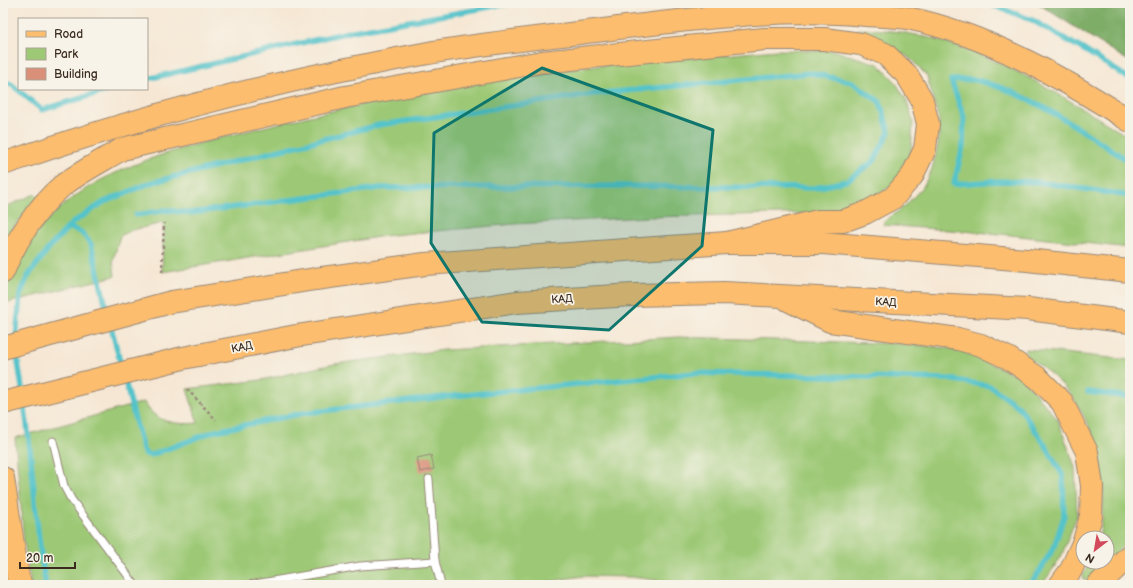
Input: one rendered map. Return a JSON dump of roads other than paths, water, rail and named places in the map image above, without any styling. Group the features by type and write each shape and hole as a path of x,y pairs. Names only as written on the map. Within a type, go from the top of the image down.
{"main road":[{"path":"3,164 60,144 146,117 342,70 426,54 522,40 716,16 773,12 827,11 906,18 971,36 1031,64 1090,96 1130,121"},
{"path":"3,272 11,250 29,224 61,187 122,149 344,97 542,62 764,39 824,39 861,44 885,54 907,75 922,100 928,124 924,149 912,176 893,198 865,213 843,221 818,221 727,243"},
{"path":"3,348 172,302 425,264 727,243 823,243 1027,260 1130,271"},
{"name":"КАД","path":"3,403 183,358 296,336 517,302 641,295 724,293 1028,310 1130,322"},
{"path":"779,296 830,321 958,339 981,345 1008,358 1038,378 1062,402 1087,452 1092,486 1091,516 1087,530"},
{"path":"3,478 18,577 21,585"},
{"path":"1098,585 1130,555"},
{"path":"1060,585 1071,570 1075,561"}],"lane":[{"path":"53,441 64,486 71,500 135,585"},
{"path":"429,479 435,561 441,585"},
{"path":"249,585 360,566 435,561"}],"waterway":[{"path":"148,79 353,31 513,3"},
{"path":"986,3 1032,20 1130,79"},
{"path":"16,339 20,295 28,276 49,248 72,223 104,202 150,183 379,125 593,94 811,73 852,82 880,102 889,132 874,161 846,181 815,188 620,186 380,188 190,213 166,210 136,215"},
{"path":"1130,162 1056,114 1017,94 976,80 951,80 964,117 963,146 954,184 999,181 1039,182 1130,196"},
{"path":"3,81 11,84 18,90"},
{"path":"18,90 42,110 109,90"},
{"path":"68,227 81,232 91,244 108,315"},
{"path":"110,323 122,369"},
{"path":"16,349 23,394"},
{"path":"124,377 143,450 146,454 151,455 215,431 304,413 452,396 695,373 948,379 990,386 1019,407 1046,446 1063,476 1064,516 1054,547 1036,577 1029,585"},
{"path":"1088,392 1130,397"},
{"path":"24,403 39,540 46,585"}]}
